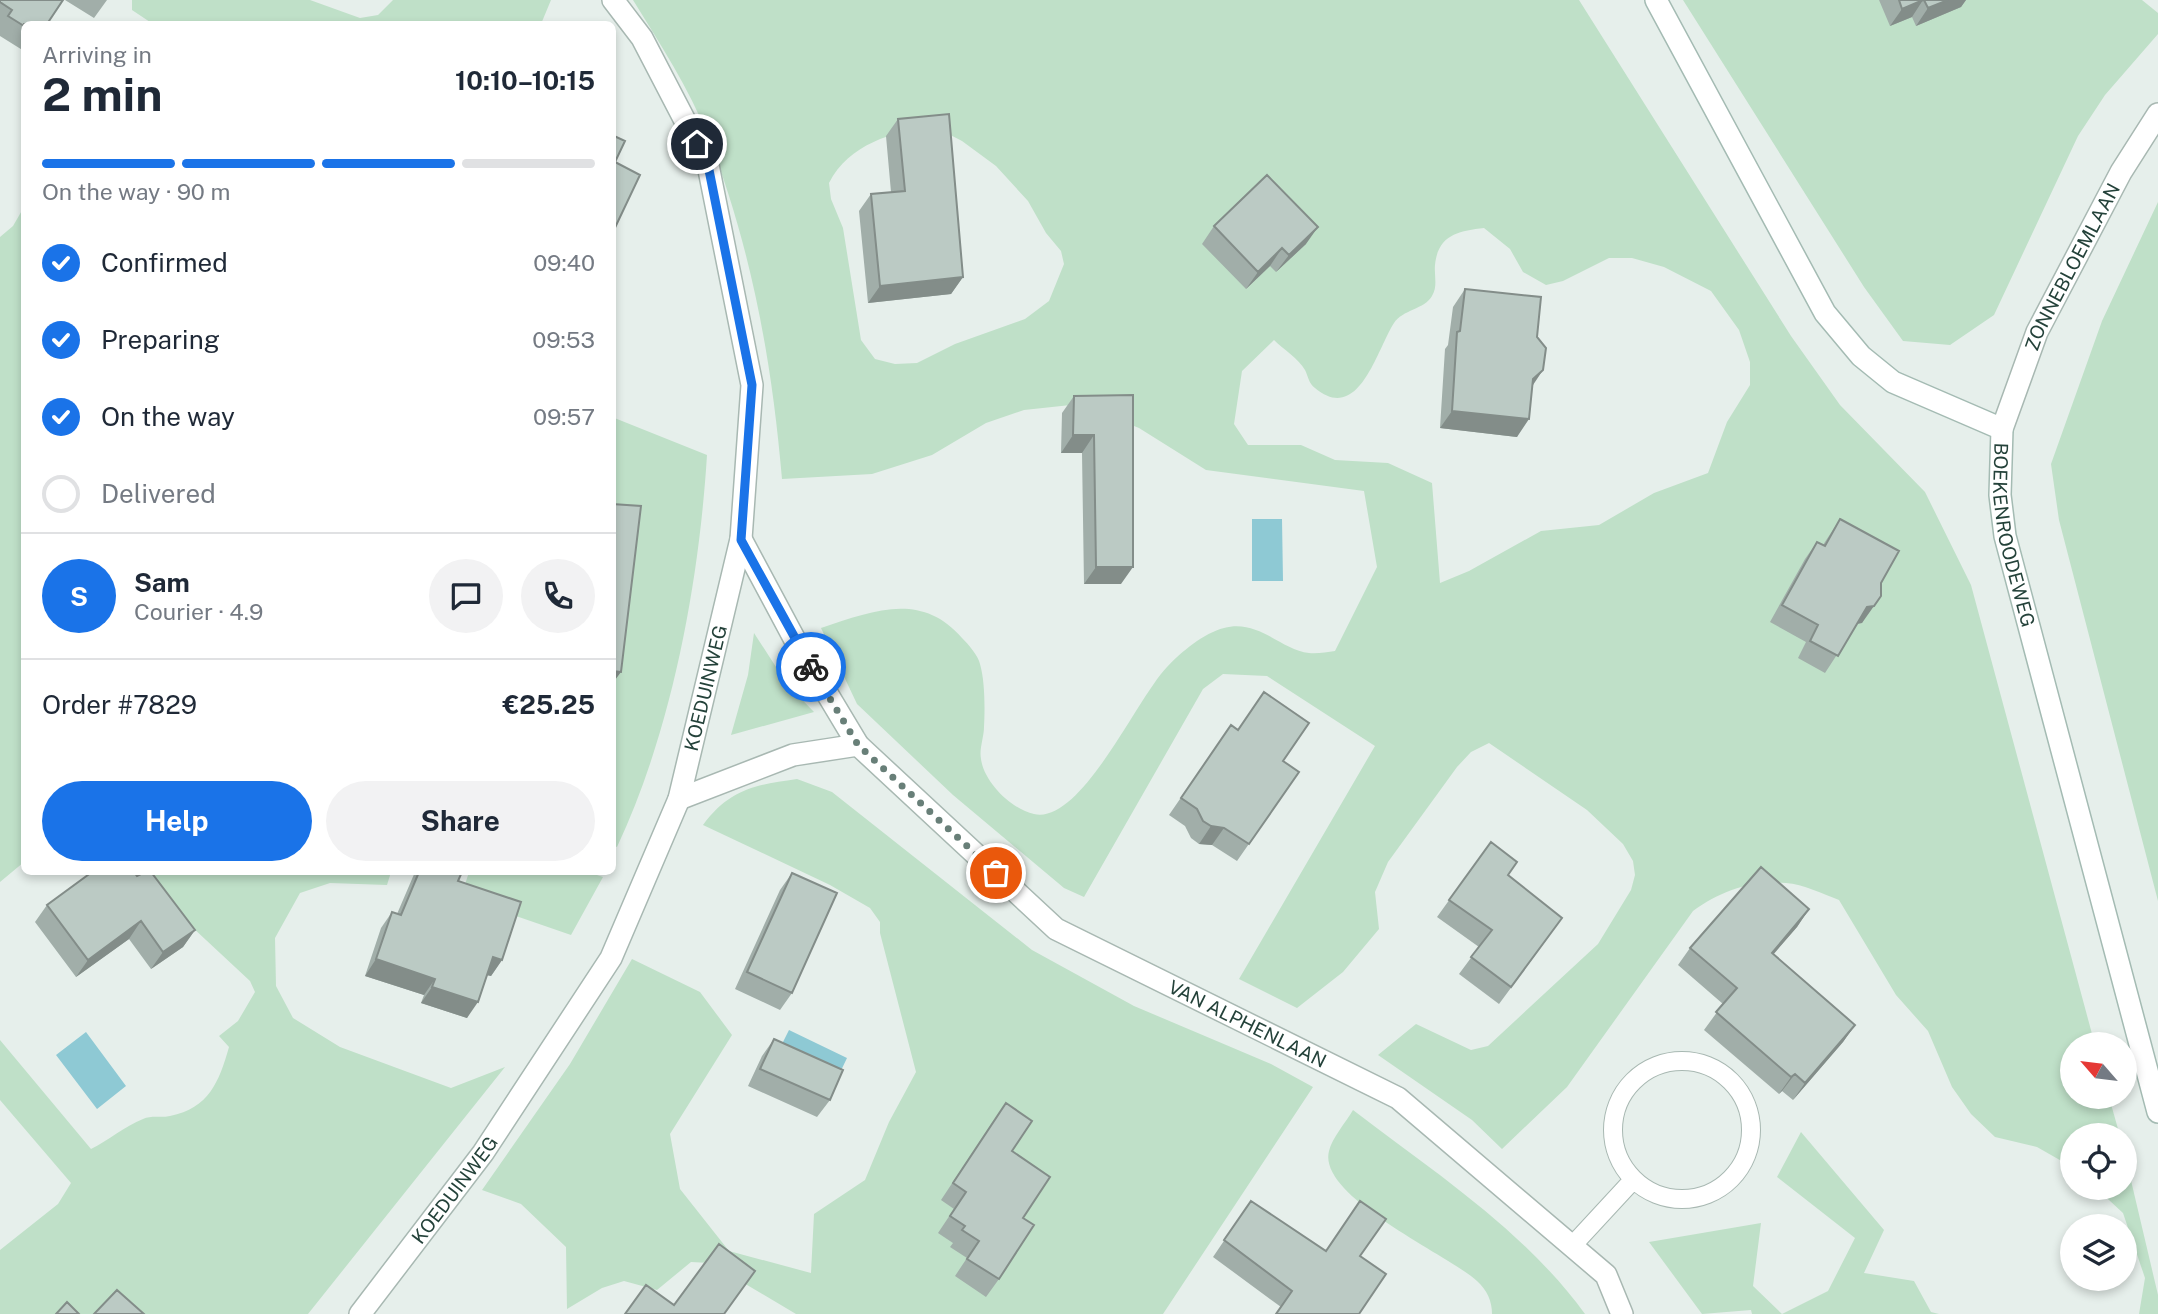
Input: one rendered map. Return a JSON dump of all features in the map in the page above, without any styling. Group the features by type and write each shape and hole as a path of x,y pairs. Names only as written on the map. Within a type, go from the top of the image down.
{"street":[{"name":"KOEDUINWEG","path":"360,1314 483,1153 611,958 680,799 741,540 752,385 708,165 642,38 613,0"},
{"name":"BOEKENROODEWEG","path":"1656,0 1825,313 1861,356 1893,382 2002,429 2000,495 2005,536 2158,1112"},
{"name":"ZONNEBLOEMLAAN","path":"2002,429 2037,332 2121,172 2158,114"},
{"name":"VAN ALPHENLAAN","path":"741,540 795,640 858,745 1056,929 1398,1098 1606,1275 1622,1314"},
{"path":"680,799 793,755 858,745"}],"lane":[{"path":"1687,1062 1719,1072 1735,1087 1746,1106 1751,1129 1747,1152 1736,1173 1719,1189 1698,1198 1675,1199 1652,1193 1633,1180 1620,1162 1613,1140 1614,1118 1621,1097 1636,1079 1654,1067 1687,1062"},
{"path":"1572,1246 1633,1180"}],"green space":[{"path":"132,0 310,0 360,18 378,15 393,0 551,0 542,21 148,21 132,10"},
{"path":"633,0 1579,0 1791,336 1840,405 1925,492 1971,585 2091,1032 2060,1032 2060,1110 2113,1110 2116,1123 2060,1123 2060,1160 2037,1147 1995,1137 1971,1114 1952,1087 1928,1031 1896,995 1839,900 1799,885 1761,883 1737,888 1693,911 1567,1087 1502,1149 1472,1120 1378,1055 1416,1024 1471,1050 1488,1046 1598,944 1631,890 1635,875 1633,861 1623,844 1587,810 1489,743 1471,752 1457,767 1388,862 1375,892 1379,929 1343,972 1297,1008 1239,979 1375,746 1267,676 1223,674 1203,689 1084,897 1064,888 953,795 857,704 821,628 878,611 896,609 930,614 946,623 970,646 980,664 984,704 981,755 987,777 1016,807 1034,814 1052,812 1070,800 1089,780 1167,667 1186,649 1209,634 1237,626 1259,631 1299,651 1335,651 1377,567 1364,491 1206,470 1139,428 1080,404 1024,410 986,423 932,455 872,474 782,479 766,348 748,262 708,136 674,66","holes":["933,126 962,141 996,166 1028,201 1046,233 1061,251 1064,264 1049,301 1025,319 955,344 917,363 895,364 875,359 861,340 843,228 831,199 829,183 848,158 887,136","1484,228 1510,249 1523,272 1546,285 1563,281 1609,258 1632,258 1664,267 1711,291 1739,330 1750,362 1750,385 1727,422 1708,473 1654,493 1599,525 1541,531 1469,571 1440,583 1432,483 1388,463 1335,460 1301,445 1248,445 1234,424 1242,371 1274,340 1302,366 1315,388 1330,397 1344,397 1355,391 1365,379 1394,323 1432,296 1437,255 1445,241 1458,233"]},
{"path":"1683,0 2142,0 2158,13 2158,34 2105,95 2078,136 1994,315 1950,345 1903,341 1864,287"},
{"path":"2158,202 2158,901 2059,520 2051,464 2102,321"},
{"path":"21,212 21,864 0,882 0,237 13,226"},
{"path":"616,419 707,455 697,554 680,655 653,754 617,847"},
{"path":"754,633 787,684 814,712 731,735 748,675"},
{"path":"797,779 832,792 1032,950 1134,1006 1271,1064 1313,1087 1163,1314 796,1314 710,1263 691,1262 657,1290 624,1281 602,1288 567,1309 566,1247 521,1204 482,1190 570,1064 632,959 700,992 732,1035 670,1134 680,1189 729,1251 811,1273 814,1214 865,1180 889,1122 916,1072 880,933 880,922 870,908 830,885 703,825 723,803 744,791"},
{"path":"136,875 390,875 387,885 330,883 300,893 275,938 276,986 293,1018 340,1047 451,1088 505,1067 308,1314 0,1314 0,1250 58,1204 71,1183 0,1100 0,1040 91,1149 143,1119 183,1112 203,1100 216,1082 229,1047 219,1036 238,1021 255,992 250,981"},
{"path":"468,875 603,877 571,935 461,897"},
{"path":"1353,1110 1507,1229 1561,1284 1585,1314 1492,1314 1488,1296 1477,1281 1363,1205 1343,1187 1331,1169 1329,1151"},
{"path":"1801,1132 1884,1230 1864,1273 1914,1281 1931,1312 1939,1314 1782,1314 1828,1291 1855,1238 1777,1177"},
{"path":"2109,1200 2136,1200 2158,1295 2158,1314 2139,1314 2145,1278 2137,1254 2137,1214 2123,1213"},
{"path":"1761,1223 1753,1286 1782,1314 1752,1314 1751,1310 1702,1314 1649,1242"}],"water":[{"path":"1252,519 1282,519 1283,581 1252,581"},
{"path":"789,1030 847,1058 835,1083 776,1056"},
{"path":"86,1032 126,1086 97,1109 56,1055"}],"building":[{"path":"63,0 49,21 21,21 21,24 8,16 12,10 0,2"},
{"path":"1899,0 1923,0 1902,9"},
{"path":"1924,0 1948,0 1928,8"},
{"path":"949,114 963,277 880,286 871,194 905,191 898,119"},
{"path":"616,137 625,141 616,160"},
{"path":"616,163 640,175 616,226"},
{"path":"1267,175 1318,227 1289,255 1282,248 1258,272 1214,226"},
{"path":"1465,289 1541,297 1537,337 1546,348 1543,370 1533,379 1529,419 1452,411 1457,332 1460,331"},
{"path":"1133,395 1133,567 1096,567 1094,435 1073,435 1074,396"},
{"path":"616,504 641,506 621,672 616,671"},
{"path":"1840,519 1899,551 1881,583 1881,596 1874,606 1867,607 1838,656 1810,641 1818,625 1782,605 1817,542 1825,546"},
{"path":"1264,692 1309,723 1283,761 1299,772 1249,844 1224,828 1211,826 1203,821 1197,809 1181,798 1231,725 1238,730"},
{"path":"1491,842 1517,862 1508,875 1562,918 1511,987 1471,957 1492,930 1449,900"},
{"path":"1761,867 1809,909 1772,953 1855,1025 1805,1083 1795,1074 1791,1077 1716,1012 1737,988 1690,948"},
{"path":"792,873 837,893 792,993 747,972"},
{"path":"88,875 153,875 195,930 163,952 141,921 88,960 47,905"},
{"path":"418,875 461,875 458,881 521,902 502,960 493,957 478,1002 432,987 435,979 376,959 392,912 401,915"},
{"path":"774,1039 843,1070 830,1100 760,1069"},
{"path":"1006,1103 1032,1121 1012,1151 1050,1177 1023,1218 1034,1225 999,1279 967,1259 979,1241 962,1230 965,1226 950,1216 966,1192 953,1183"},
{"path":"1251,1201 1326,1251 1360,1201 1386,1219 1360,1256 1386,1274 1359,1314 1276,1314 1292,1291 1224,1240"},
{"path":"719,1244 755,1271 724,1314 625,1314 646,1285 674,1305"},
{"path":"117,1290 144,1314 94,1314"},
{"path":"67,1302 79,1314 56,1314"}],"way so far":[{"path":"811,667 858,745 996,873"}],"route":[{"path":"697,144 708,165 752,385 741,540 811,667"}]}
